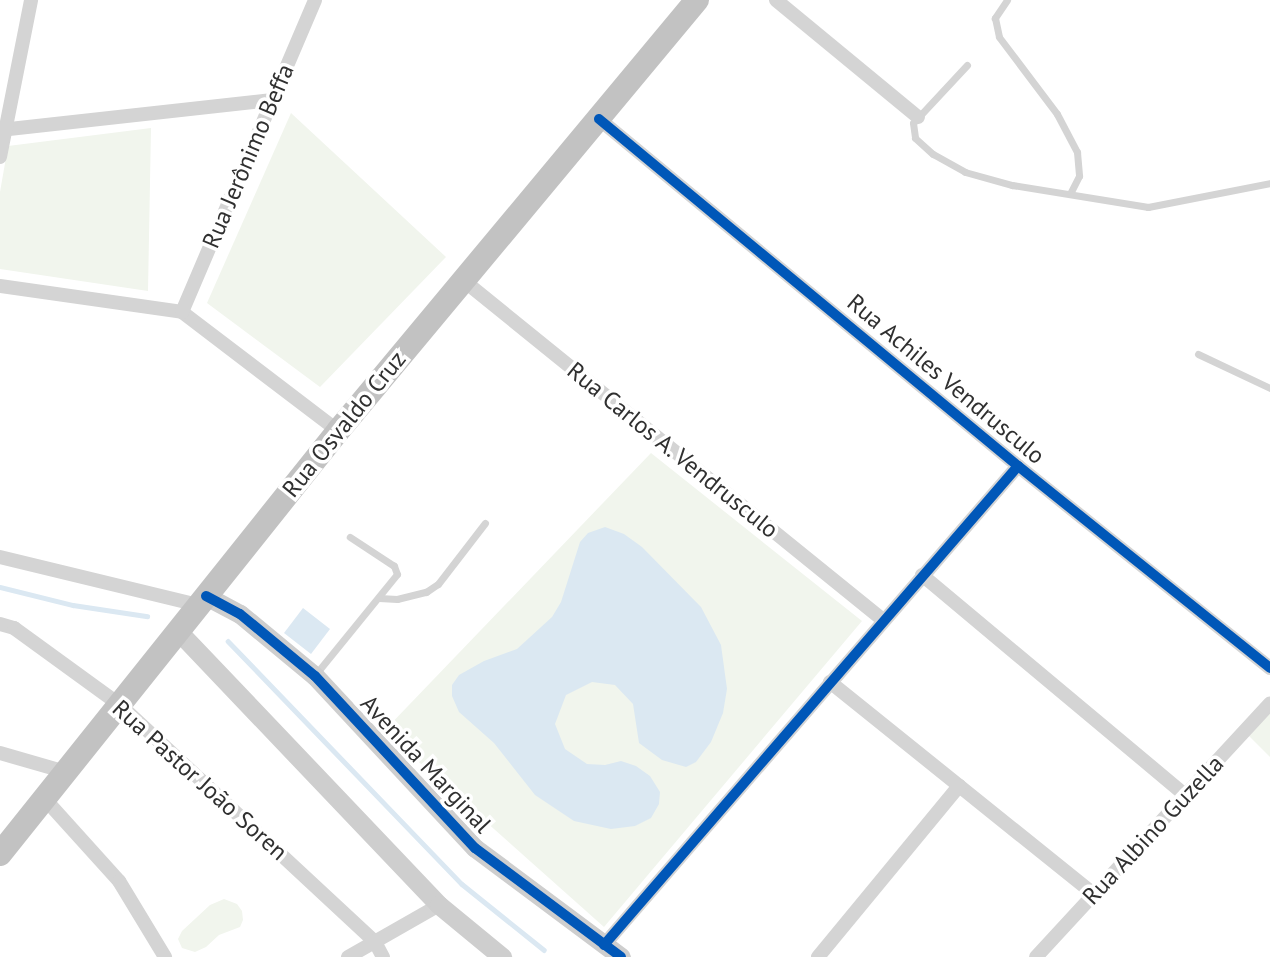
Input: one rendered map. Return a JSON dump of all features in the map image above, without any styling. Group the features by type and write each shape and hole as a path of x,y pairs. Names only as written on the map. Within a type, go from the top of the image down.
{"highway":[{"name":"Rua Osvaldo Cruz","path":"0,854 338,431 697,0"}],"street":[{"path":"0,157 3,130 31,0"},
{"name":"Rua Jerônimo Beffa","path":"182,312 315,0"},
{"path":"776,0 918,117"},
{"path":"3,130 272,100"},
{"name":"Rua Achiles Vendrusculo","path":"599,119 1018,466 1270,668"},
{"name":"Rua Carlos A. Vendrusculo","path":"463,281 883,620"},
{"path":"0,286 182,312 338,431"},
{"path":"604,945 1018,466"},
{"path":"0,557 202,601"},
{"path":"922,575 1185,795"},
{"name":"Avenida Marginal","path":"202,601 240,614 314,676 475,848 621,957"},
{"name":"Rua Pastor João Soren","path":"0,624 13,628 120,705 375,942 383,957"},
{"path":"178,631 439,905 502,957"},
{"path":"830,682 1094,894"},
{"name":"Rua Albino Guzella","path":"1036,957 1270,703"},
{"path":"0,753 66,772"},
{"path":"818,957 959,786"},
{"path":"44,798 119,881 164,957"},
{"path":"348,957 439,905"}],"lane":[{"path":"1007,0 995,18 999,37 1057,114 1077,152 1079,176 1070,194"},
{"path":"967,65 913,123 915,138 933,153 965,172 1012,185 1148,207 1270,183"},
{"path":"1198,354 1270,387"},
{"path":"379,598 397,599 426,592 438,584 485,523"},
{"path":"314,676 396,578 397,570 350,537"}],"shaded area":[{"path":"291,113 446,257 320,387 207,303"},
{"path":"151,128 148,291 0,269 0,192 8,146"},
{"path":"651,453 862,621 604,927 384,731"},
{"path":"605,527 624,534 642,547 701,607 721,645 727,689 723,713 711,742 696,762 686,767 662,760 639,743 633,704 615,685 592,682 566,695 555,724 565,749 587,764 605,765 621,761 636,766 650,776 660,792 659,804 651,818 635,826 611,829 574,821 535,795 494,743 459,712 452,696 452,685 459,675 484,661 517,649 552,617 561,602 580,542 588,533"},
{"path":"303,608 330,629 311,654 284,633"},
{"path":"1270,711 1270,757 1248,735"},
{"path":"224,899 237,904 242,911 243,920 240,927 219,935 206,947 195,952 182,948 178,939 182,931 210,905"}],"waterway":[{"path":"0,587 73,605 147,616"},
{"path":"228,641 462,884 544,950"}],"cycle path":[{"path":"599,119 1018,466 1270,668"},
{"path":"604,945 1018,466"},
{"path":"206,596 240,614 315,676 475,848 621,957"}]}
